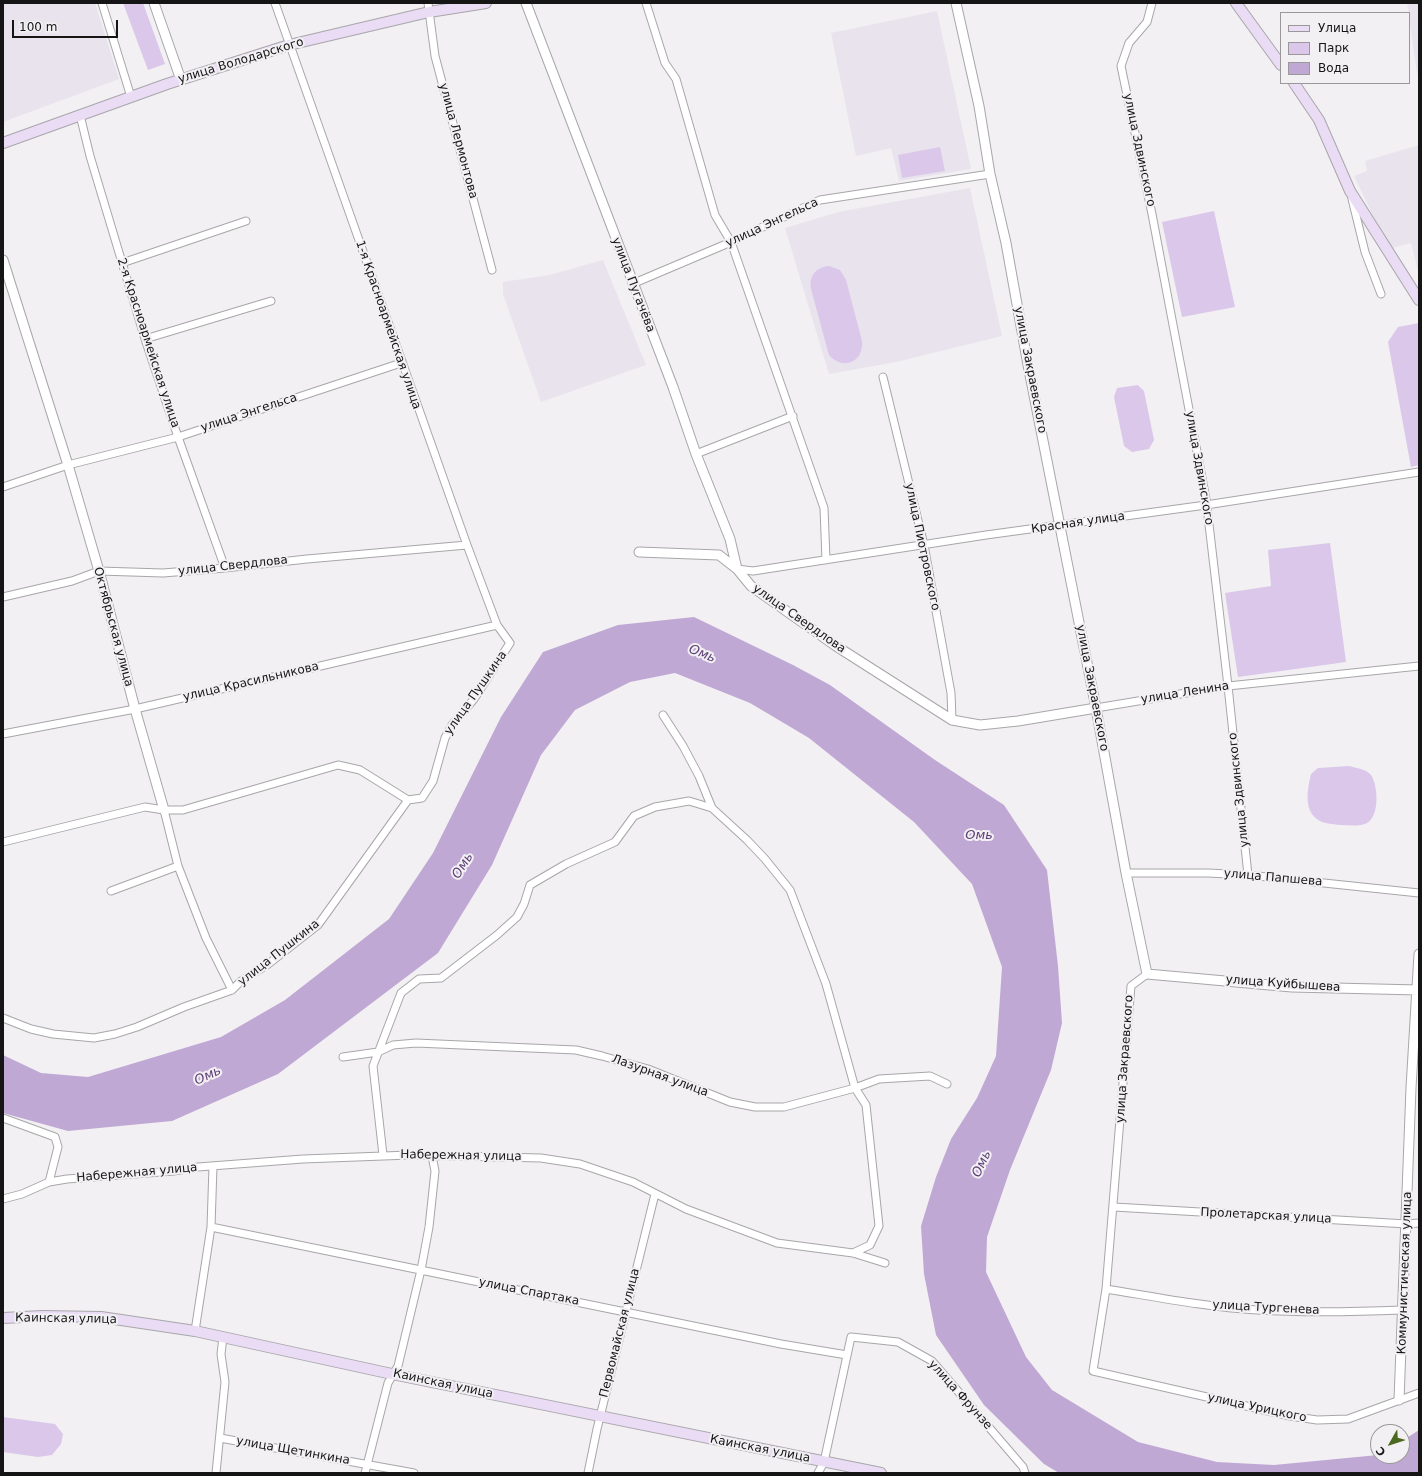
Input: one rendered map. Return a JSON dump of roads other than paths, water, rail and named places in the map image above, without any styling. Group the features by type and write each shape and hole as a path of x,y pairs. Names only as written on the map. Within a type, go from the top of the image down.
{"main road":[{"name":"улица Володарского","path":"3,142 181,80 290,45 429,7 486,3"},
{"path":"1236,3 1280,64"},
{"path":"1295,84 1319,120 1350,191 1419,300"},
{"name":"Каинская улица","path":"3,1318 42,1316 101,1317 195,1331 599,1417 881,1473"}],"street":[{"path":"102,3 131,97"},
{"path":"154,3 181,80"},
{"name":"1-я Красноармейская улица","path":"275,3 401,363 467,544 498,625 510,643"},
{"name":"улица Пугачёва","path":"526,3 632,284 673,387 696,454 730,539 737,569"},
{"path":"646,3 666,63 676,79 715,215 731,242 824,508 826,560"},
{"name":"улица Закраевского","path":"956,3 979,106 990,174 1007,248 1028,365 1096,708 1126,873 1147,974 1131,986 1114,1207 1106,1289 1093,1372"},
{"name":"улица Здвинского","path":"1152,3 1147,22 1129,43 1121,66 1152,214 1206,505 1228,686 1248,875"},
{"name":"улица Лермонтова","path":"429,7 435,56 492,270"},
{"name":"2-я Красноармейская улица","path":"80,115 90,156 146,339 178,437 225,568"},
{"name":"улица Энгельса","path":"632,284 731,242 820,200 990,174"},
{"path":"1350,191 1365,252 1381,294"},
{"path":"122,263 246,221"},
{"name":"Октябрьская улица","path":"3,260 68,466 99,571 178,866 206,938 232,990"},
{"path":"146,339 271,301"},
{"name":"улица Энгельса","path":"3,487 68,466 178,437 401,363"},
{"name":"улица Пиотровского","path":"883,377 924,545 951,693 952,720"},
{"path":"696,454 793,416"},
{"name":"Красная улица","path":"737,569 753,572 924,545 1206,505 1419,472"},
{"name":"улица Свердлова","path":"3,597 72,581 99,571 163,573 467,544"},
{"name":"улица Свердлова","path":"638,552 719,555 737,569 750,586 836,646 952,720"},
{"name":"улица Красильникова","path":"3,734 135,709 498,625"},
{"name":"улица Пушкина","path":"3,1018 31,1029 53,1034 94,1038 115,1034 232,990 241,981 267,965 318,925 408,800 422,798 427,792 433,781 445,738 452,725 474,699 510,643"},
{"name":"улица Ленина","path":"952,720 980,725 1018,721 1228,686 1419,666"},
{"path":"663,715 683,746 699,776 712,808 747,840 790,890 826,984 855,1088 866,1105 879,1226 870,1245 853,1253"},
{"path":"3,842 146,807 164,810 183,810 338,765 360,770 408,800"},
{"path":"383,1155 373,1066 401,993 419,979 441,978 497,935 517,917 524,904 530,885 566,864 615,842 634,816 654,808 689,801 712,808"},
{"path":"111,891 178,866"},
{"name":"улица Папшева","path":"1126,873 1208,873 1248,875 1419,892"},
{"name":"Коммунистическая улица","path":"1400,1400 1411,1088 1418,991 1419,954"},
{"name":"улица Куйбышева","path":"1147,974 1292,987 1418,991"},
{"name":"Лазурная улица","path":"343,1057 378,1052 393,1045 416,1043 576,1050 648,1070 730,1102 755,1108 784,1107 855,1088 878,1079 930,1076 947,1084"},
{"path":"3,1118 55,1137 58,1147 50,1182"},
{"name":"Набережная улица","path":"3,1199 22,1194 50,1182 67,1179 174,1171 271,1161 383,1155 541,1158 580,1164 633,1182 686,1209 777,1243 853,1253 885,1262"},
{"path":"365,1473 388,1383 398,1366 420,1270 428,1227 435,1170 432,1156"},
{"path":"195,1331 211,1226 212,1166"},
{"name":"Первомайская улица","path":"588,1473 599,1417 654,1194"},
{"name":"Пролетарская улица","path":"1114,1207 1407,1224 1419,1223"},
{"name":"улица Спартака","path":"211,1226 781,1344 847,1355"},
{"name":"улица Тургенева","path":"1106,1289 1194,1303 1256,1310 1354,1312 1402,1310"},
{"path":"216,1473 225,1382 221,1354 223,1337"},
{"name":"улица Фрунзе","path":"818,1473 824,1462 852,1337 898,1342 932,1361 1023,1467 1025,1473"},
{"name":"улица Урицкого","path":"1093,1372 1290,1416 1317,1420 1348,1419 1419,1393"},
{"name":"улица Щетинкина","path":"220,1438 414,1473"}],"water":[{"name":"Омь","path":"694,617 793,665 830,685 935,760 1004,805 1047,870 1058,966 1062,1023 1051,1070 1010,1170 987,1237 986,1272 1026,1357 1052,1390 1138,1442 1217,1462 1274,1465 1370,1456 1370,1464 1410,1464 1410,1436 1419,1430 1419,1473 1059,1473 1044,1464 984,1405 936,1335 924,1274 921,1226 936,1177 951,1139 977,1098 996,1056 1002,967 972,884 914,822 809,738 750,703 675,673 630,682 575,710 541,755 492,865 438,953 278,1074 172,1121 68,1131 3,1113 3,1055 41,1073 88,1077 221,1037 285,1000 389,919 433,853 501,717 543,652 618,625"}]}
